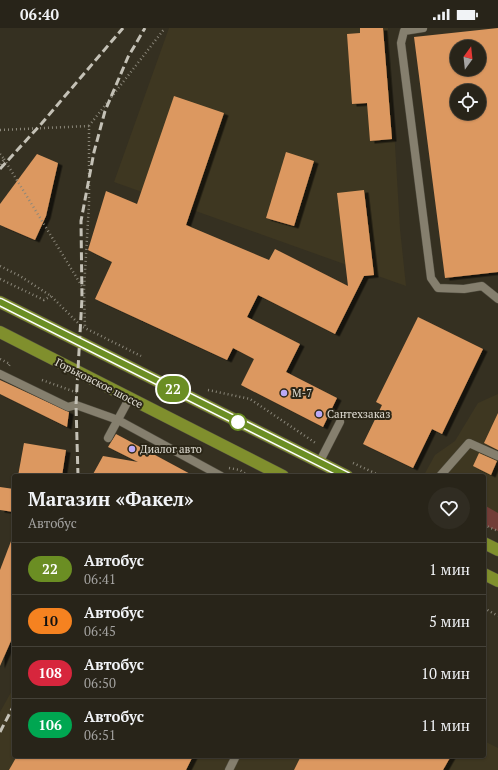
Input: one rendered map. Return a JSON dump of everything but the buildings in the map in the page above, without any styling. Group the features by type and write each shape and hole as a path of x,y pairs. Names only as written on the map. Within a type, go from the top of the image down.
{"main road":[{"path":"0,302 343,474"},
{"name":"Горьковское шоссе","path":"0,332 279,474"},
{"path":"486,544 498,550"},
{"path":"486,575 498,581"}],"lane":[{"path":"423,28 404,31 401,43 431,278 438,288 464,289 482,286 498,299"},
{"path":"0,374 68,407 76,405 118,420 217,474"},
{"path":"108,438 129,399"},
{"path":"319,463 340,422"},
{"path":"442,474 470,443 498,456"},
{"path":"229,770 235,758"}],"path":[{"path":"85,328 84,289 89,204 89,126 165,28"},
{"path":"0,130 89,126"},
{"path":"0,154 84,289"},
{"path":"0,167 4,159"},
{"path":"0,266 20,276 51,296 85,328 144,358"},
{"path":"0,278 44,300 51,296"},
{"path":"0,359 10,364"},
{"path":"207,390 250,399 325,449"},
{"path":"349,461 377,474"},
{"path":"486,526 498,531"},
{"path":"486,609 498,616"}],"shaded area":[{"path":"169,28 388,28 400,229 406,286 114,182"},
{"path":"498,394 498,515 486,508 486,474 425,474 435,455 455,441 478,403"},
{"path":"486,506 498,513 498,531 486,526"},
{"path":"12,691 12,758 486,758 486,742 498,748 498,770 0,770 0,712"}],"railway":[{"path":"0,169 42,123 123,28"},
{"path":"78,474 76,405 82,298 81,221 94,152 105,111 128,57 145,28"},
{"path":"0,732 12,709"}],"bus line":[{"name":"22","path":"0,302 343,474"}],"place":[{"name":"М-7","path":"284,393"},
{"name":"Сантехзаказ","path":"319,414"},
{"name":"Диалог авто","path":"132,449"}]}
